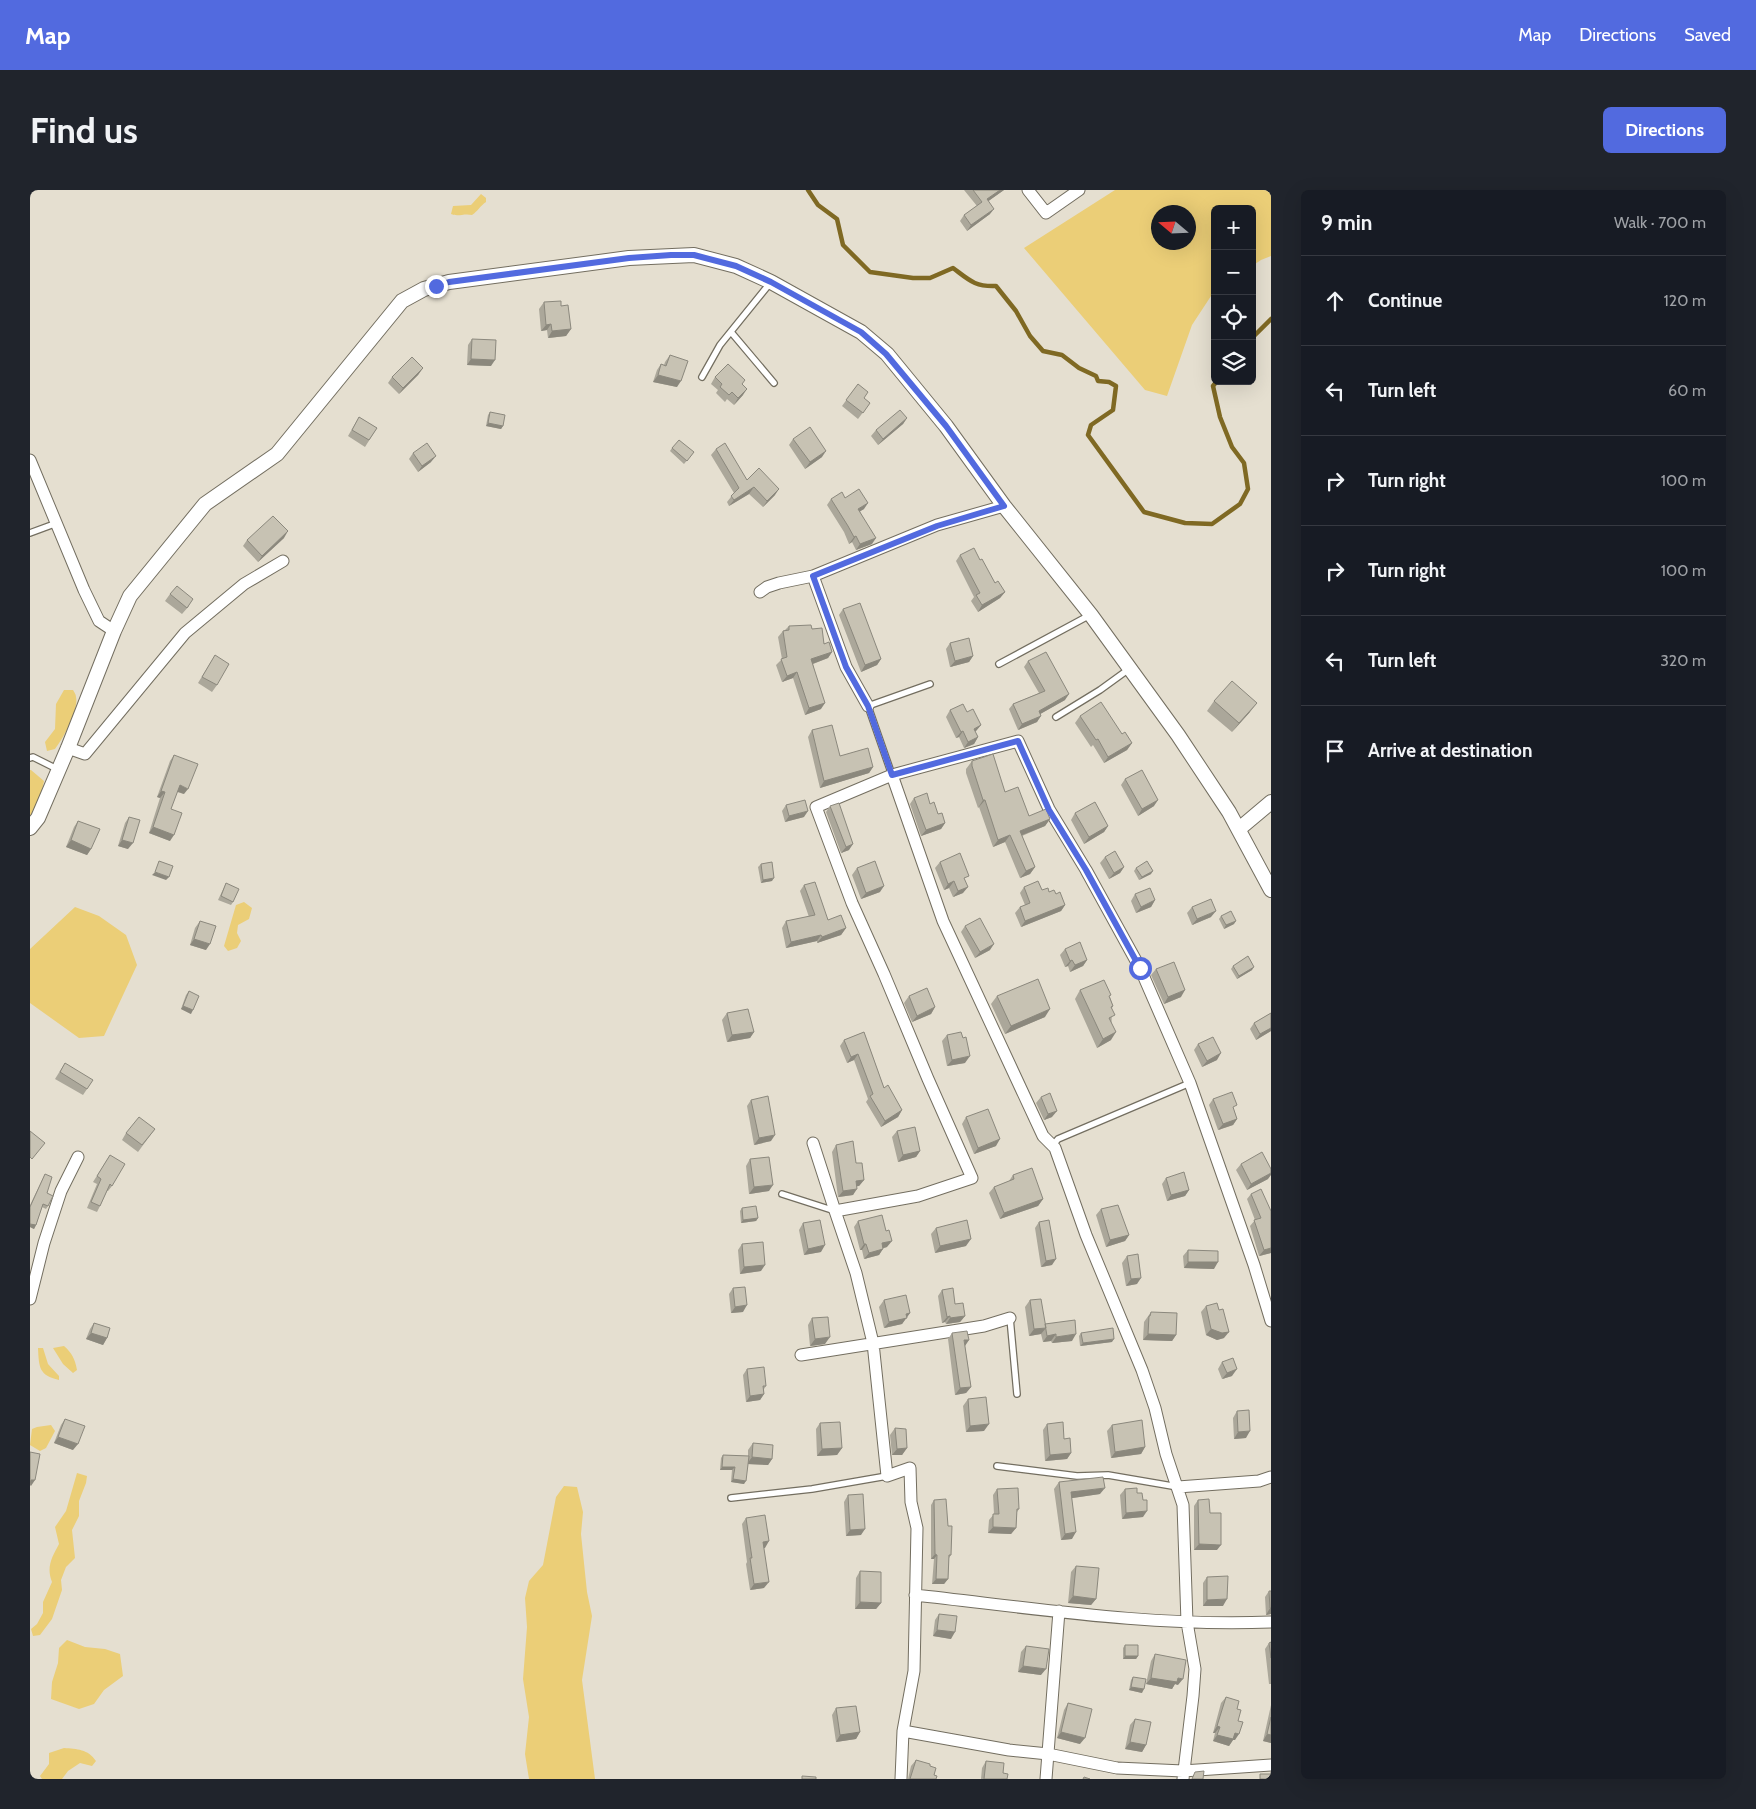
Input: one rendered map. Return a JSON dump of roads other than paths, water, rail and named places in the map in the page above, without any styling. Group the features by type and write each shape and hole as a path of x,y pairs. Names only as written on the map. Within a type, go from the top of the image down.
{"street":[{"path":"1028,190 1046,213 1079,190"},
{"path":"30,828 38,818 59,770 114,631 130,596 205,504 277,454 402,301 424,289 449,282 535,269 629,258 694,255 736,266 771,282 861,332 886,354 946,426 1004,506 1091,615 1178,735 1239,829 1271,890"},
{"path":"30,460 84,590 99,621 114,631"},
{"path":"760,592 767,587 779,583 813,576 937,526 1004,506"},
{"path":"68,748 85,754 185,633 244,584 283,561"},
{"path":"813,576 846,667 868,706"},
{"path":"835,1211 918,1196 972,1178 852,904 816,807 892,775 1018,741 1049,810 1086,870 1140,968 1190,1083 1254,1265 1271,1321"},
{"path":"892,775 943,921 1043,1136 1055,1148 1086,1235 1142,1370 1155,1408 1166,1454 1178,1487 1183,1505 1187,1622 1195,1669 1183,1775"},
{"path":"1239,829 1271,802"},
{"path":"813,1143 856,1273 873,1343 887,1476 910,1468 912,1502 917,1528 914,1671 903,1731 901,1779"},
{"path":"30,1299 44,1242 61,1191 78,1157"},
{"path":"802,1355 984,1326 1010,1318"},
{"path":"1178,1487 1260,1481 1271,1477"},
{"path":"915,1595 1059,1611 1187,1622 1271,1622"},
{"path":"1046,1779 1059,1611"},
{"path":"903,1731 1009,1750 1048,1754 1117,1768 1183,1775 1271,1765"}],"lane":[{"path":"702,377 720,345 771,282"},
{"path":"731,332 774,383"},
{"path":"30,532 57,523"},
{"path":"999,664 1091,615"},
{"path":"1056,717 1100,690 1129,669"},
{"path":"892,775 868,706 930,684"},
{"path":"30,758 32,757 59,770"},
{"path":"1052,1145 1058,1139 1190,1083"},
{"path":"782,1194 835,1211"},
{"path":"1010,1318 1017,1394"},
{"path":"997,1466 1077,1476 1108,1475 1178,1487"},
{"path":"731,1498 812,1489 887,1476"}],"waterway":[{"path":"808,190 818,205 837,219 843,245 870,272 913,278 930,278 953,268 977,284 996,286 1016,311 1030,336 1043,351 1062,355 1079,368 1096,376 1098,381 1109,382 1116,386 1113,410 1091,425 1088,435 1144,512 1185,523 1212,524 1240,504 1248,489 1244,463 1232,447 1220,417 1214,385"},
{"path":"1256,334 1271,319"}]}
